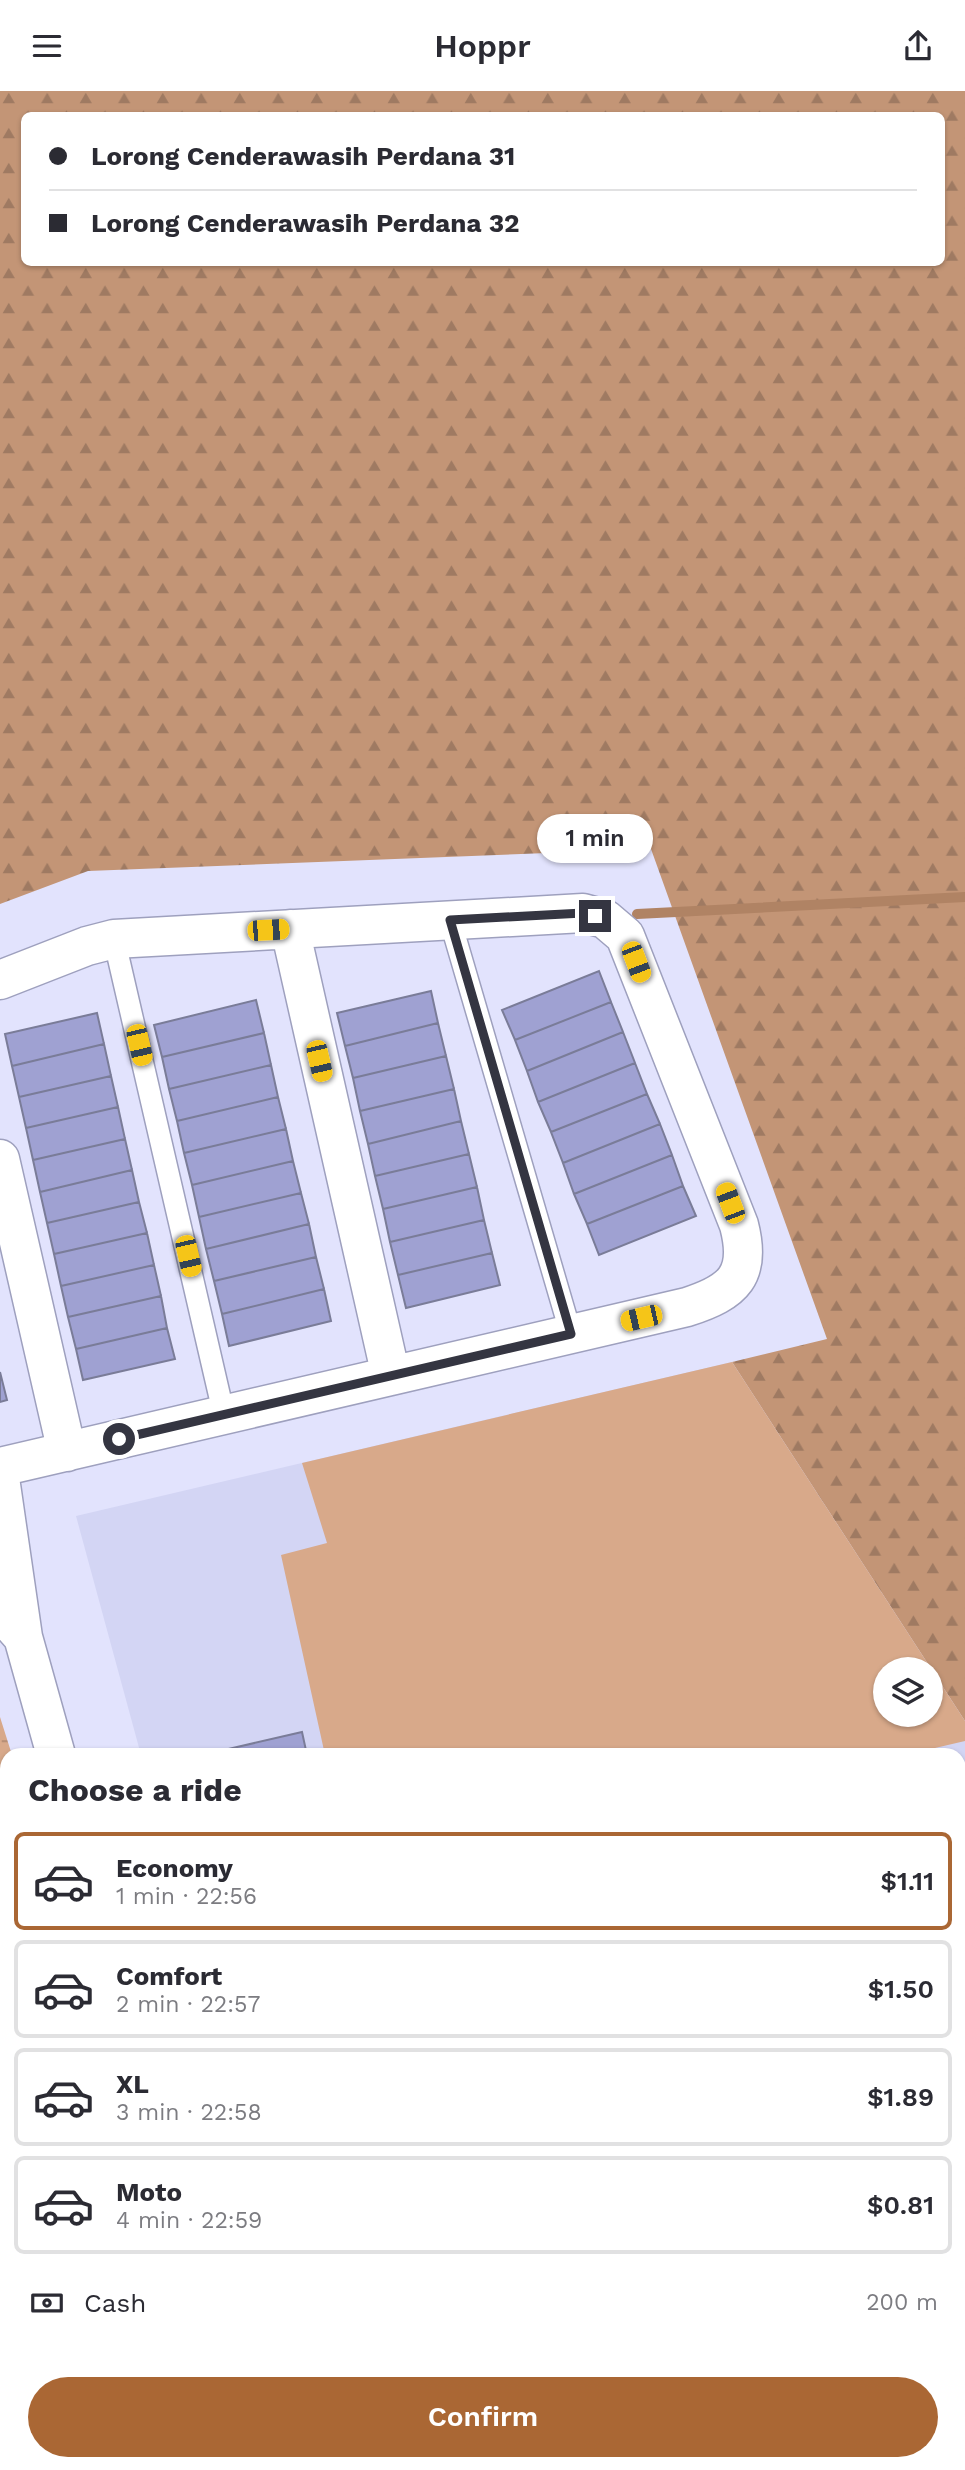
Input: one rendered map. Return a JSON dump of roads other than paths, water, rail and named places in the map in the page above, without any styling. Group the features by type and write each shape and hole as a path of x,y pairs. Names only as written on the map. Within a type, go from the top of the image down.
{"street":[{"path":"0,980 88,946 114,939 583,913 605,919 625,936 739,1225 745,1258 738,1277 724,1291 687,1307 0,1467"},
{"path":"289,929 391,1376"},
{"path":"0,1159 67,1452"},
{"path":"0,1478 12,1624 54,1748"}],"lane":[{"path":"450,920 571,1334"},
{"path":"114,939 225,1415"}],"waterway":[{"path":"637,914 965,897"}]}
